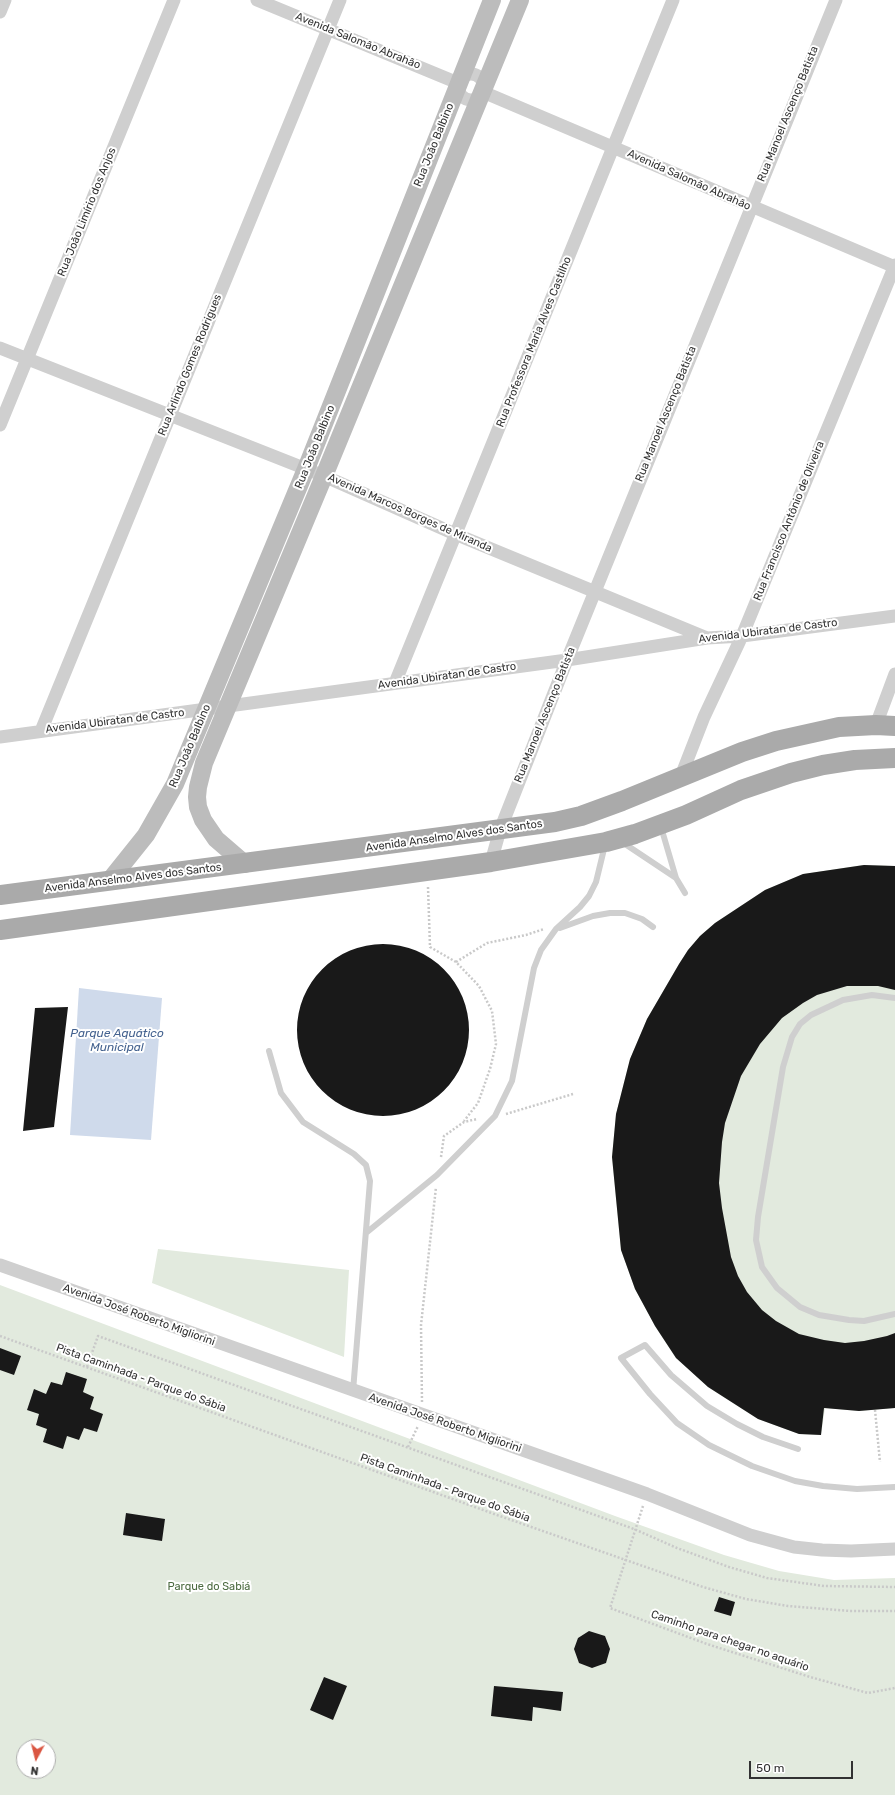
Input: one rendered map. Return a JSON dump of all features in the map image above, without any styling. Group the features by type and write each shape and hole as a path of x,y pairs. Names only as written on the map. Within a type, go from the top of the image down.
{"main road":[{"name":"Rua João Balbino","path":"110,880 146,835 175,784 306,469 492,0"},
{"name":"Rua João Balbino","path":"245,864 212,834 203,820 198,807 198,787 200,774 520,0"},
{"name":"Avenida Anselmo Alves dos Santos","path":"0,895 245,864 555,822 581,816 622,801 742,752 776,741 839,727 885,726"},
{"path":"0,930 491,862 612,841 686,815 742,790 791,773 824,765 855,760 895,758"}],"street":[{"path":"0,12 5,0"},
{"name":"Rua João Limírio dos Anjos","path":"0,425 174,0"},
{"name":"Avenida Salomão Abrahão","path":"257,0 328,28 458,83"},
{"name":"Rua Arlindo Gomes Rodrigues","path":"41,731 340,0"},
{"name":"Rua Professora Maria Alves Castilho","path":"395,683 673,0"},
{"name":"Rua Manoel Ascenço Batista","path":"491,862 500,830 594,592 750,206 836,0"},
{"path":"465,75 476,75 483,82 483,92 476,100 467,100 459,93 458,83 465,75"},
{"name":"Avenida Salomão Abrahão","path":"483,92 895,266"},
{"name":"Rua Francisco Antônio de Oliveira","path":"681,776 704,717 742,636 895,266"},
{"name":"Avenida Marcos Borges de Miranda","path":"0,348 324,476 455,534 707,638"},
{"name":"Avenida Ubiratan de Castro","path":"0,737 567,660 707,638 742,636 895,616"},
{"path":"885,726 895,674"},
{"name":"Avenida José Roberto Migliorini","path":"0,1265 647,1494 750,1535 794,1547 822,1550 851,1551 895,1549"}],"lane":[{"path":"660,824 676,878 685,893"},
{"path":"366,1233 437,1175 495,1116 512,1081 534,968 542,950 556,929 580,907 589,896 612,841 676,878"},
{"path":"556,929 593,916 610,913 625,913 642,918 652,927"},
{"path":"895,998 872,995 843,1000 810,1015 800,1024 794,1033 783,1067 759,1210 756,1240 762,1267 777,1288 800,1307 819,1315 849,1320 864,1321 895,1314"},
{"path":"269,1051 281,1093 303,1122 354,1154 366,1166 370,1181 353,1390"},
{"path":"798,1449 763,1437 737,1424 707,1406 671,1375 645,1345 621,1358 650,1394 677,1423 709,1445 752,1466 795,1481 823,1486 858,1489 895,1487"}],"path":[{"path":"408,1447 423,1415 421,1324 437,1175 444,1136 464,1122 478,1103 490,1069 496,1044 492,1011 479,986 456,962 430,947 428,887 422,888"},
{"path":"456,962 487,943 526,935 563,922"},
{"path":"464,1122 530,1108 573,1094"},
{"name":"Pista Caminhada - Parque do Sábia","path":"0,1336 482,1510 703,1587 769,1604 850,1610 895,1611"},
{"path":"87,1367 98,1336 408,1447 634,1530 729,1567 767,1578 824,1586 895,1587"},
{"path":"875,1410 880,1462"},
{"path":"624,1559 647,1494"},
{"name":"Caminho para chegar no aquário","path":"624,1559 610,1608 707,1644 817,1679 868,1693 895,1688"}],"green space":[{"path":"863,865 895,866 895,1408 859,1411 825,1408 821,1435 799,1434 758,1419 708,1387 676,1358 655,1326 635,1289 621,1250 612,1157 616,1114 630,1059 647,1019 679,964 700,936 715,923 765,890 803,874"},
{"path":"158,1249 349,1270 344,1357 152,1283"},
{"name":"Parque do Sabiá","path":"0,1285 615,1516 724,1555 779,1571 834,1580 895,1578 895,1795 0,1795"}],"water":[{"name":"Parque Aquático Municipal","path":"79,988 162,998 151,1140 70,1135"}],"building":[{"path":"864,865 895,866 895,990 878,986 847,986 817,995 782,1018 760,1044 741,1076 725,1123 722,1142 719,1183 731,1257 738,1276 747,1292 762,1310 776,1321 799,1334 824,1340 845,1343 864,1341 895,1333 895,1408 859,1411 824,1408 821,1435 799,1434 758,1419 708,1387 676,1358 655,1326 635,1289 621,1250 612,1157 616,1114 630,1059 647,1019 679,964 700,936 715,923 765,890 803,874"},
{"path":"375,944 391,944 408,947 424,954 438,963 450,975 459,989 466,1005 469,1030 468,1047 463,1063 450,1085 438,1097 424,1106 408,1113 391,1116 375,1116 358,1113 342,1106 328,1097 316,1085 307,1071 300,1055 297,1038 297,1022 300,1005 307,989 316,975 328,963 342,954 358,947"},
{"path":"68,1007 54,1127 23,1131 35,1008"},
{"path":"0,1348 21,1356 14,1375 0,1370"},
{"path":"66,1372 87,1379 83,1392 94,1397 90,1409 103,1414 97,1432 84,1428 79,1440 67,1436 63,1449 43,1442 47,1429 36,1425 39,1414 27,1410 34,1389 46,1394 51,1382 62,1385"},
{"path":"126,1513 165,1519 162,1541 123,1535"},
{"path":"719,1597 735,1602 731,1616 714,1611"},
{"path":"589,1631 605,1636 610,1649 606,1663 592,1668 579,1663 574,1649 578,1638"},
{"path":"324,1677 347,1686 333,1720 310,1710"},
{"path":"494,1686 563,1692 561,1711 533,1707 532,1721 491,1716"}]}
